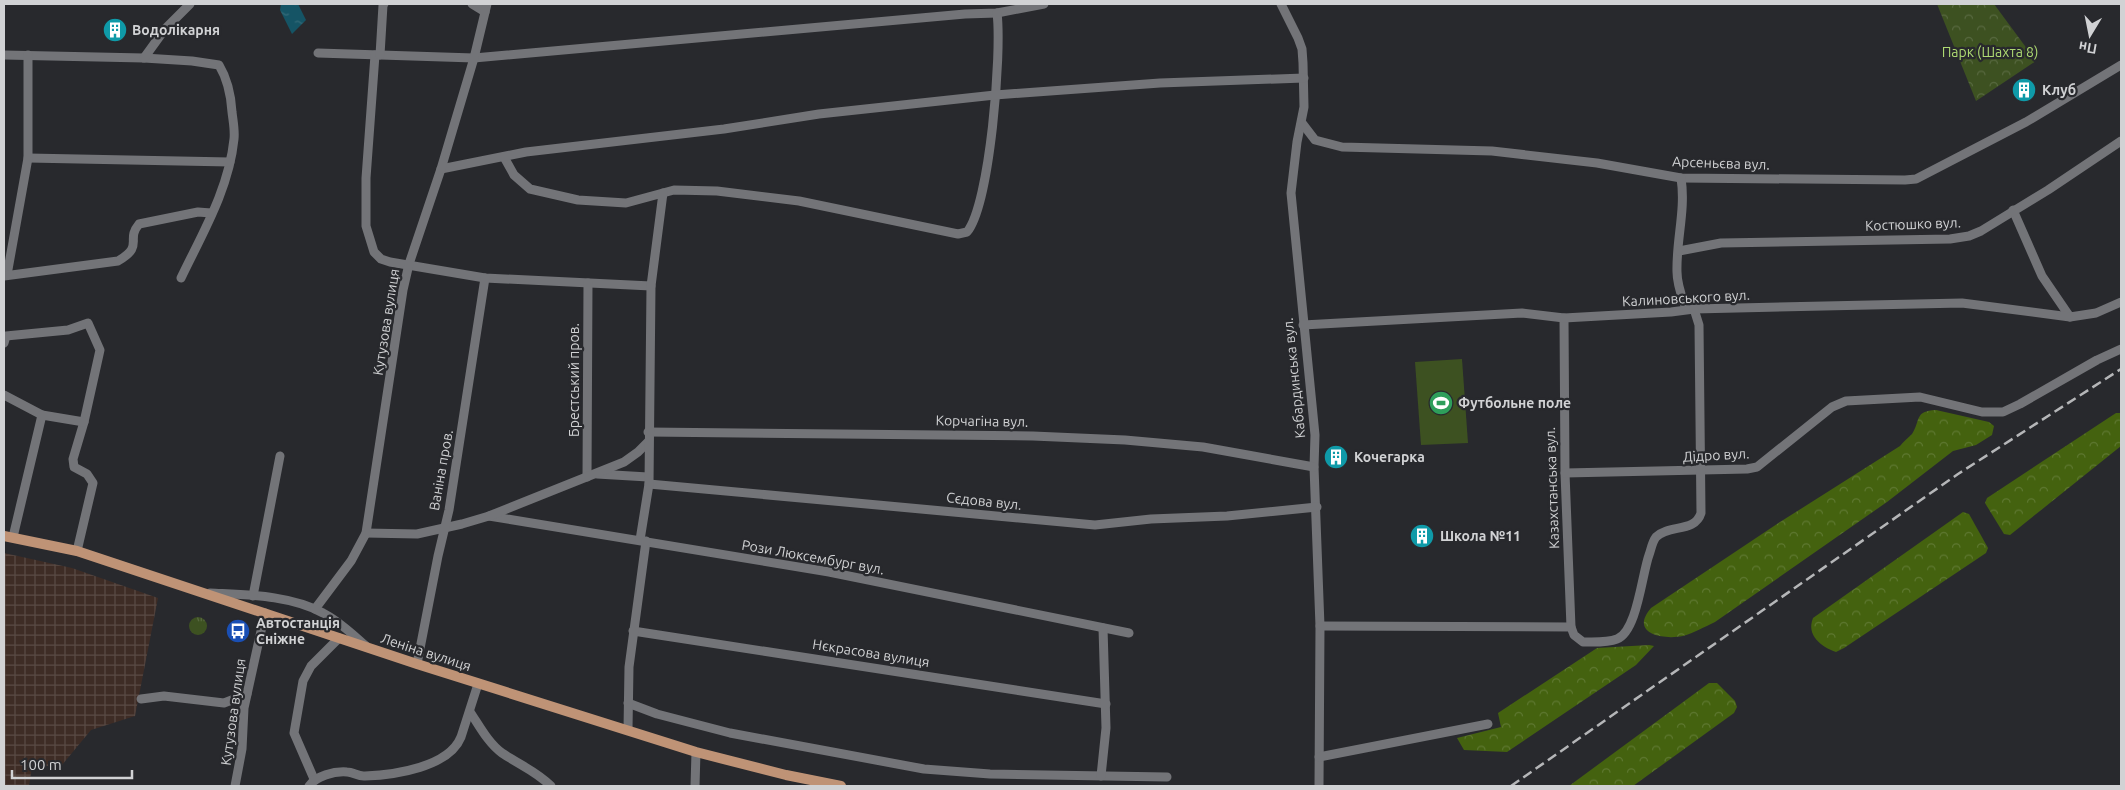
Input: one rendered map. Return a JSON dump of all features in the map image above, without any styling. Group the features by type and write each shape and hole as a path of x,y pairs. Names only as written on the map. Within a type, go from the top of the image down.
{"main road":[{"name":"Леніна вулиця","path":"8,536 77,551 478,684 628,729 696,752 786,775 841,786"}],"street":[{"path":"144,58 165,29 190,4"},
{"path":"384,4 377,55 366,178 366,226 374,252 390,262 485,278 651,286"},
{"path":"472,4 486,8"},
{"path":"318,53 474,58 965,14 996,13 1044,4"},
{"name":"Кабардинська вул.","path":"1281,4 1302,49 1304,78 1302,123 1297,142 1291,194 1315,434 1314,467 1320,626 1319,786"},
{"name":"Кутузова вулиця","path":"315,609 351,561 366,533 403,290 409,264 441,169 474,58 486,8"},
{"path":"504,157 514,175 523,184 542,193 607,203 626,203 674,190 718,191 799,200 958,234 967,232 975,217 986,174 998,62 996,13"},
{"path":"4,55 144,58 219,65 225,75 231,95 234,137 230,162 217,204 211,213 182,278"},
{"path":"28,55 28,158 5,276 118,261 130,254 133,248 134,230 140,224 198,212 211,213"},
{"name":"Арсеньєва вул.","path":"1302,123 1315,140 1342,147 1492,151 1597,164 1681,178 1916,179 2026,122 2121,64"},
{"path":"441,169 526,152 724,129 818,114 995,95 1160,83 1304,78"},
{"name":"Костюшко вул.","path":"1679,251 1721,243 1950,239 1969,236 1981,231 2048,190 2121,141"},
{"path":"28,158 230,162"},
{"path":"1320,626 1571,627 1574,635 1582,642 1617,640 1624,636 1633,616 1644,566 1655,538 1662,532 1693,524 1699,520 1701,513 1699,325 1680,291 1677,272 1683,215 1681,178"},
{"path":"628,729 629,667 649,480 651,286 663,193"},
{"path":"2013,210 2042,276 2070,318"},
{"name":"Ваніна пров.","path":"417,664 445,528 485,278"},
{"name":"Брестський пров.","path":"588,283 591,476"},
{"name":"Калиновського вул.","path":"1303,325 1522,313 1564,318 1672,312 1690,309 1962,303 2070,318 2096,313 2121,302"},
{"name":"Казахстанська вул.","path":"1564,318 1565,473 1571,627"},
{"path":"4,342 6,336 68,330 88,323 100,350 84,422 73,459 74,466 87,474 93,483 77,551"},
{"name":"Дідро вул.","path":"1565,473 1747,469 1758,467 1832,407 1846,401 1920,397 1982,412 2003,412 2097,360 2121,349"},
{"path":"4,395 42,414 84,422"},
{"path":"8,536 42,414"},
{"name":"Корчагіна вул.","path":"648,437 1033,436 1125,440 1202,447 1314,467"},
{"path":"366,533 417,534 489,516 624,462 638,452 648,437"},
{"path":"253,596 280,456"},
{"name":"Сєдова вул.","path":"591,476 649,480 1094,525 1151,519 1227,516 1317,507"},
{"name":"Рози Люксембург вул.","path":"489,516 829,572 1130,633"},
{"path":"199,592 288,601 315,609 332,618 368,648"},
{"name":"Кутузова вулиця","path":"235,786 242,749 244,708 265,613"},
{"path":"1101,776 1106,728 1103,628"},
{"name":"Нєкрасова вулиця","path":"633,631 1106,704"},
{"path":"339,638 311,666 303,682 294,734 312,783 347,772 363,777 387,774 410,770 440,760 458,746 478,684"},
{"path":"141,699 164,696 224,704 247,694"},
{"path":"628,703 657,714 730,733 924,769 966,773 1167,777"},
{"path":"470,712 500,752 530,768 551,786"},
{"path":"1319,757 1488,724"},
{"path":"695,786 696,752"}],"shaded area":[{"path":"4,553 72,568 158,598 135,716 91,730 62,765 32,767 29,786 4,786"}],"green space":[{"name":"Парк (Шахта 8)","path":"1937,4 1994,4 2036,61 1976,101"},
{"name":"Футбольне поле","path":"1462,359 1468,443 1421,445 1415,362"},
{"path":"1936,410 1989,422 1994,426 1992,435 1976,445 1953,451 1887,502 1715,622 1683,636 1675,637 1658,636 1646,629 1644,624 1645,617 1651,608 1777,524 1900,446 1912,434 1921,414"},
{"path":"2116,413 2121,413 2121,446 2010,535 2004,534 1985,503 1987,498"},
{"path":"1963,512 1969,514 1988,548 1986,553 1844,648 1836,652 1816,640 1811,624 1813,618"},
{"path":"198,617 204,620 207,626 204,632 198,635 192,632 189,626 192,620"},
{"path":"1654,646 1636,665 1507,752 1464,750 1457,738 1501,727 1498,713 1597,648"},
{"path":"1709,683 1717,683 1735,701 1737,707 1734,713 1633,786 1569,786"}],"water":[{"path":"281,4 298,4 306,20 292,34 280,10"}],"railway":[{"path":"1511,786 1958,474 2121,369"}],"place":[{"name":"Водолікарня","path":"115,30"},
{"name":"Клуб","path":"2024,90"},
{"name":"Футбольне поле","path":"1441,403"},
{"name":"Кочегарка","path":"1336,457"},
{"name":"Школа №11","path":"1422,536"},
{"name":"Автостанція Сніжне","path":"238,631"}]}
